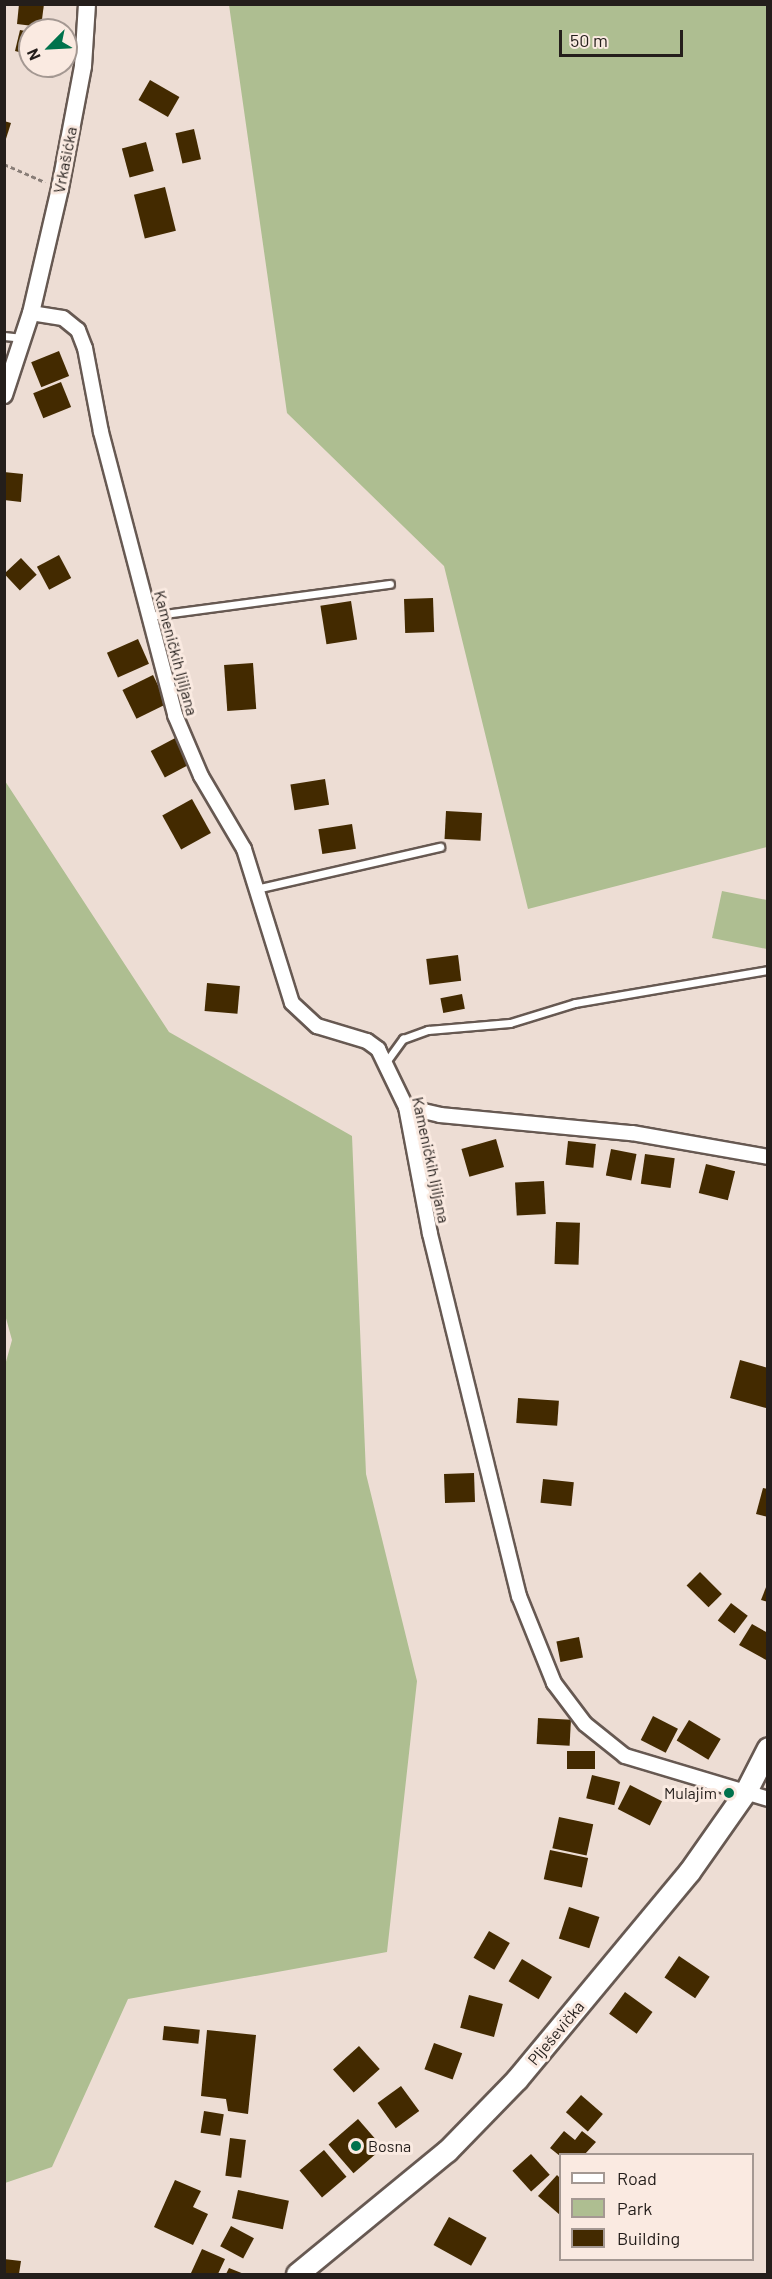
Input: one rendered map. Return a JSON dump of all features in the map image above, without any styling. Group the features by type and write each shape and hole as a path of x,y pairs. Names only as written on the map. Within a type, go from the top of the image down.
{"main road":[{"name":"Plješevička","path":"297,2274 447,2151 517,2079 689,1872 746,1791 768,1748"}],"street":[{"name":"Vrkašićka","path":"4,395 32,314 60,188 83,66 87,4"},
{"name":"Kameničkih ljiljana","path":"32,314 63,318 78,330 85,348 101,432 175,715 201,776 244,849 281,973 298,1013 324,1029 367,1041 378,1049 406,1107 433,1245 516,1584 554,1683 585,1724 625,1756 768,1799"},
{"path":"406,1107 440,1115 632,1133 768,1157"}],"lane":[{"path":"4,336 22,338"},
{"path":"149,616 390,584"},
{"path":"256,888 440,847"},
{"path":"386,1062 403,1039 428,1030 510,1023 575,1003 768,970"}],"path":[{"path":"4,164 60,188"}],"green space":[{"path":"229,5 767,5 767,847 528,909 444,566 287,413"},
{"path":"5,781 169,1032 352,1136 366,1474 417,1681 387,1952 128,1999 52,2167 5,2183 4,1369 12,1340 4,1311"},
{"path":"722,891 767,900 767,949 712,938"}],"building":[{"path":"19,4 44,4 42,18 18,18 17,24"},
{"path":"150,80 179,97 168,117 138,100"},
{"path":"4,121 11,123 5,142 4,142"},
{"path":"194,129 201,159 182,163 175,133"},
{"path":"146,142 154,171 130,177 122,148"},
{"path":"165,187 176,231 145,238 134,195"},
{"path":"59,351 69,376 41,387 31,362"},
{"path":"61,382 71,407 43,418 33,393"},
{"path":"4,472 23,474 21,502 4,500"},
{"path":"59,555 71,578 49,590 37,567"},
{"path":"21,558 37,575 20,591 4,574"},
{"path":"433,598 434,632 405,633 404,599"},
{"path":"351,601 357,640 326,644 320,606"},
{"path":"138,639 149,664 118,677 107,653"},
{"path":"253,663 256,709 227,711 224,665"},
{"path":"153,675 167,704 136,719 122,690"},
{"path":"179,736 193,762 165,778 151,751"},
{"path":"325,779 329,805 294,810 290,784"},
{"path":"192,799 211,833 181,850 162,815"},
{"path":"446,811 482,813 480,841 445,839"},
{"path":"352,824 356,849 322,854 318,829"},
{"path":"458,955 461,981 429,985 426,959"},
{"path":"207,983 240,986 237,1014 205,1011"},
{"path":"462,994 465,1009 443,1013 440,998"},
{"path":"496,1139 504,1167 469,1177 461,1149"},
{"path":"568,1141 596,1144 593,1168 565,1165"},
{"path":"611,1149 637,1154 631,1180 606,1176"},
{"path":"645,1154 675,1158 671,1188 641,1184"},
{"path":"706,1164 735,1171 728,1200 699,1193"},
{"path":"544,1181 546,1214 517,1215 515,1183"},
{"path":"556,1222 580,1223 579,1265 555,1264"},
{"path":"740,1360 768,1368 766,1408 730,1398"},
{"path":"518,1398 559,1401 557,1426 516,1423"},
{"path":"474,1473 475,1502 445,1503 444,1474"},
{"path":"543,1479 574,1482 571,1506 540,1503"},
{"path":"763,1488 768,1489 768,1517 756,1514"},
{"path":"700,1572 722,1594 708,1607 687,1585"},
{"path":"768,1582 768,1602 761,1600"},
{"path":"731,1603 748,1616 735,1633 718,1621"},
{"path":"752,1624 768,1633 768,1661 739,1645"},
{"path":"579,1637 583,1658 560,1662 556,1641"},
{"path":"653,1716 678,1729 666,1753 641,1740"},
{"path":"538,1718 571,1720 570,1746 537,1744"},
{"path":"689,1720 721,1739 708,1760 677,1741"},
{"path":"567,1751 595,1751 595,1769 567,1769"},
{"path":"592,1775 620,1782 614,1805 586,1798"},
{"path":"630,1785 662,1801 650,1825 618,1809"},
{"path":"559,1817 593,1824 587,1856 552,1848"},
{"path":"550,1850 588,1858 582,1887 544,1879"},
{"path":"569,1907 599,1917 589,1948 559,1938"},
{"path":"489,1931 510,1943 494,1970 474,1958"},
{"path":"679,1956 710,1977 695,1998 664,1978"},
{"path":"522,1959 552,1977 539,1999 509,1981"},
{"path":"625,1992 653,2012 637,2034 609,2014"},
{"path":"469,1995 503,2004 494,2037 460,2028"},
{"path":"164,2026 200,2030 198,2044 163,2040"},
{"path":"207,2030 256,2035 248,2114 228,2111 226,2099 201,2096"},
{"path":"434,2043 462,2053 453,2080 424,2069"},
{"path":"359,2046 380,2069 354,2092 333,2069"},
{"path":"401,2086 419,2111 396,2128 378,2103"},
{"path":"581,2095 603,2114 588,2131 566,2112"},
{"path":"204,2111 224,2114 220,2136 201,2133"},
{"name":"Bosna","path":"358,2119 383,2148 353,2173 329,2145"},
{"path":"564,2131 575,2140 582,2131 596,2142 586,2153 559,2153 559,2155 550,2148"},
{"path":"230,2138 246,2140 241,2178 225,2176"},
{"path":"324,2150 346,2177 322,2197 299,2171"},
{"path":"531,2154 550,2175 531,2192 512,2171"},
{"path":"557,2175 559,2177 559,2214 538,2196"},
{"path":"175,2180 201,2191 193,2207 208,2214 193,2245 154,2227"},
{"path":"238,2190 289,2201 283,2229 232,2218"},
{"path":"449,2217 487,2238 471,2266 433,2245"},
{"path":"231,2226 254,2238 243,2259 220,2246"},
{"path":"202,2249 225,2259 218,2274 191,2273"},
{"path":"4,2259 21,2261 19,2274 4,2274"},
{"path":"229,2268 244,2274 226,2274"}],"place":[{"name":"Mulajim","path":"729,1793"},
{"name":"Bosna","path":"356,2146"}]}
